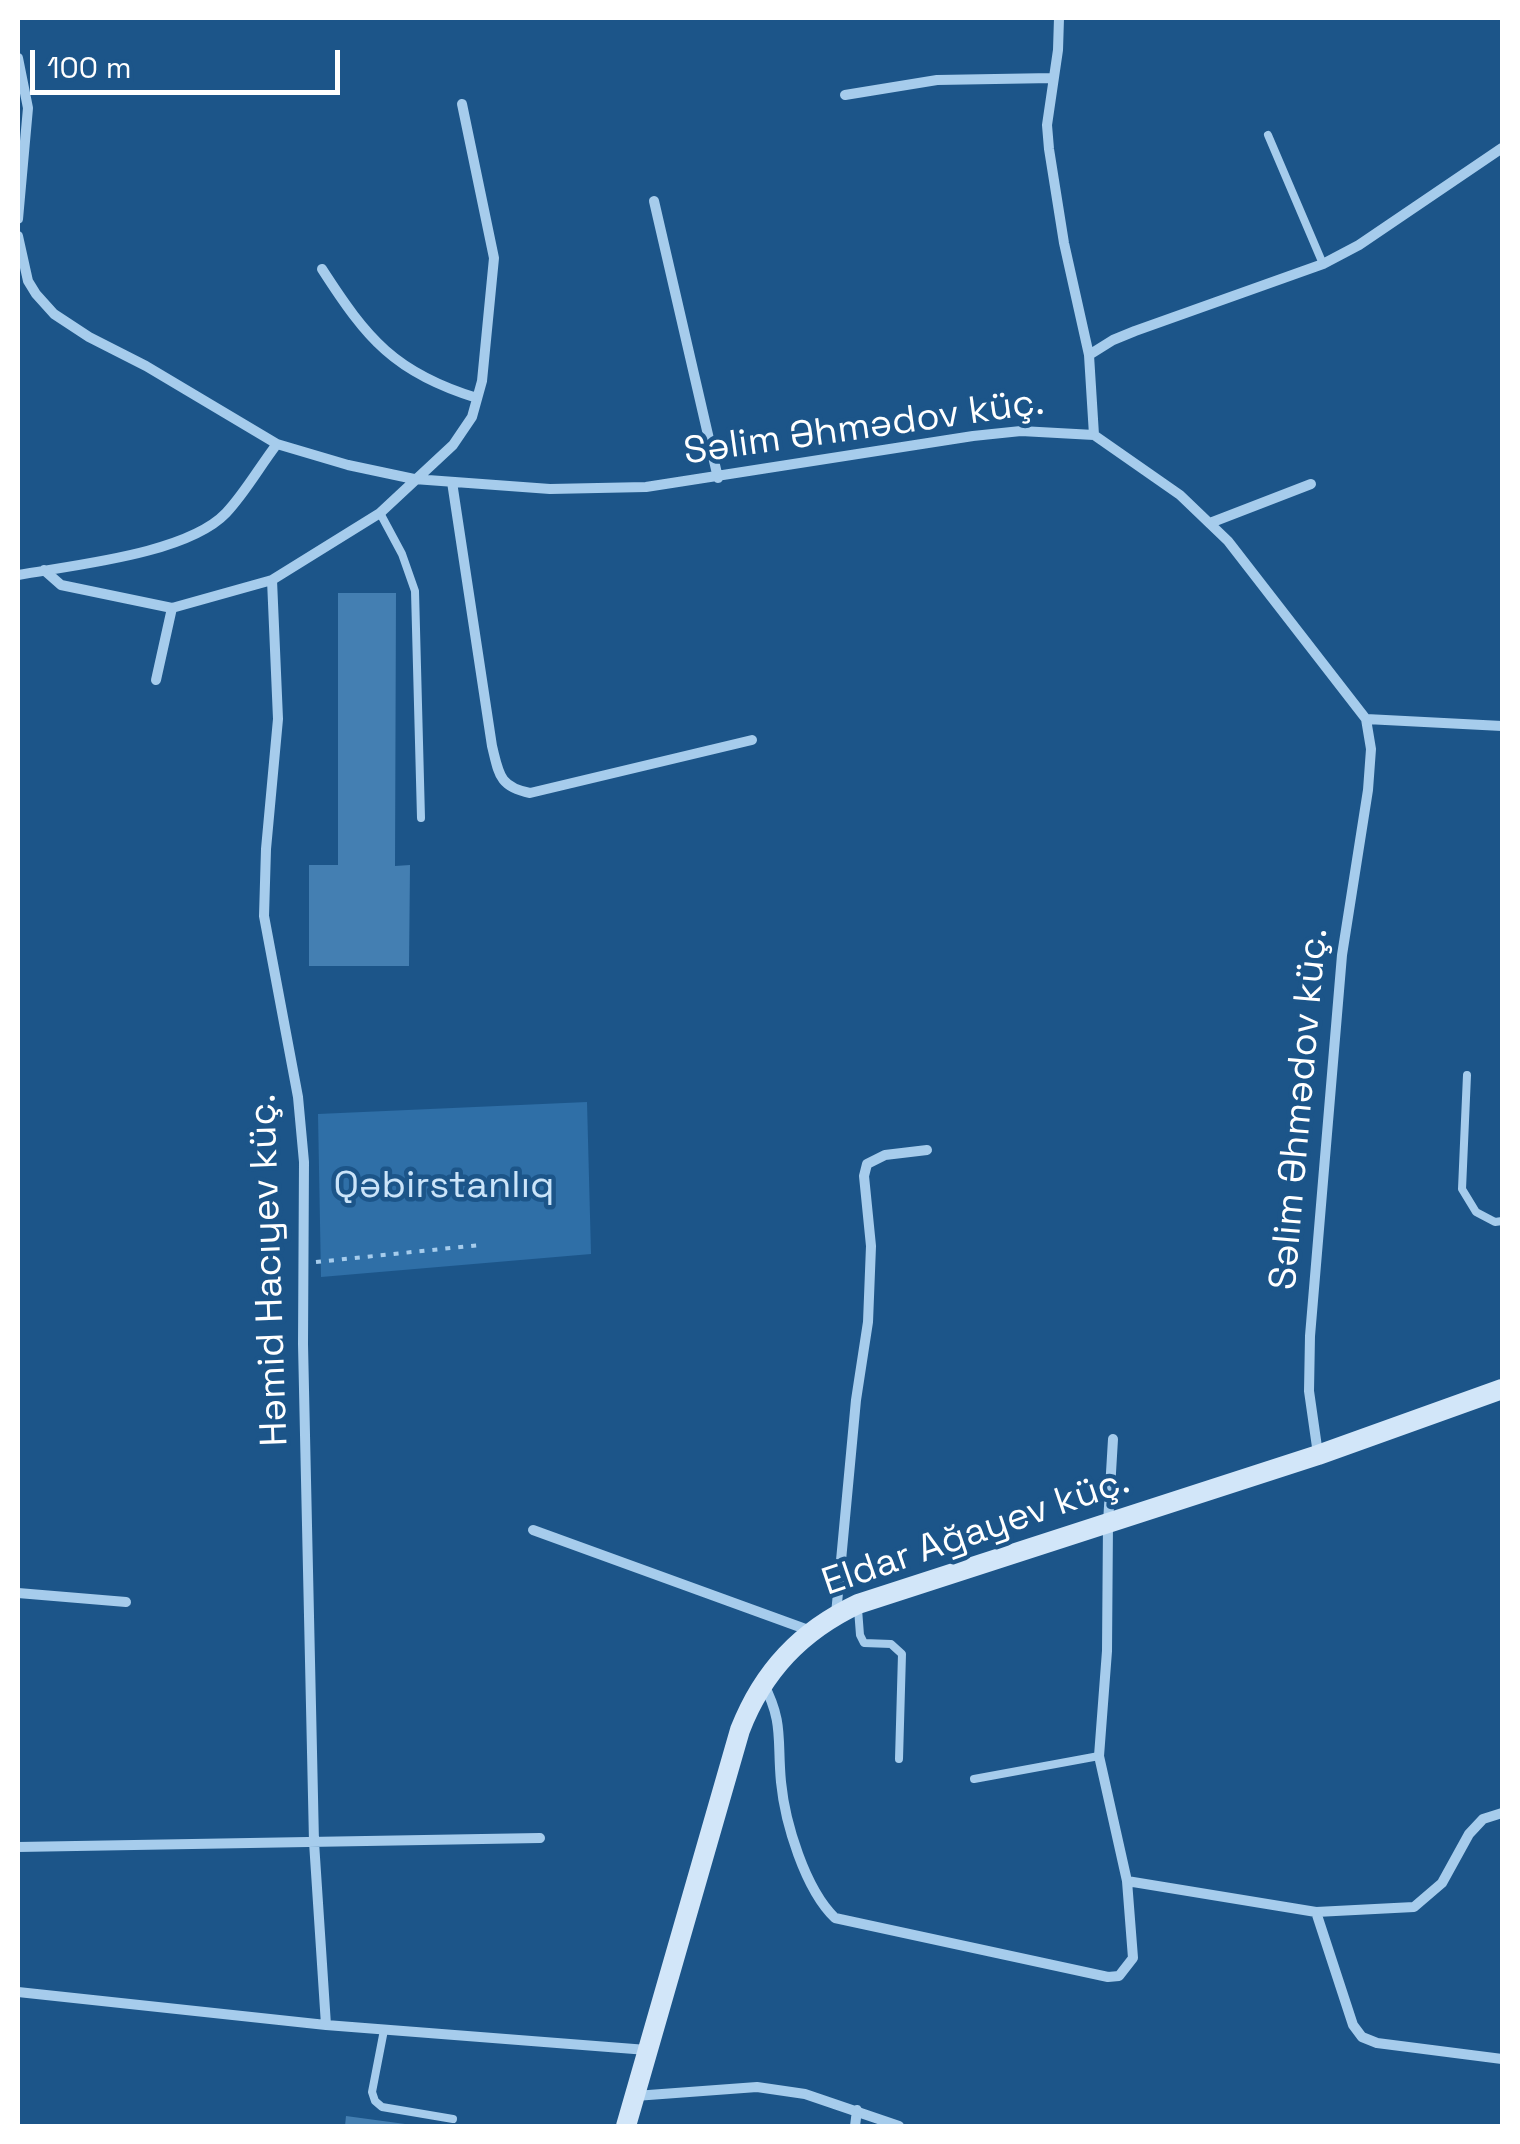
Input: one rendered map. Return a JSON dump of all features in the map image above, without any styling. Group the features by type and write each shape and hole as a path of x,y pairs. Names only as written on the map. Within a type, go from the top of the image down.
{"main road":[{"name":"Eldar Ağayev küç.","path":"626,2126 740,1730 762,1682 812,1630 858,1604 1318,1455 1502,1389"}],"street":[{"path":"1059,18 1047,126 1064,243 1089,355 1094,435"},
{"path":"18,58 28,108 18,220"},
{"path":"845,95 937,80 1053,78"},
{"path":"44,570 60,585 172,608 272,580 380,513 453,445 472,417 482,381 494,258 462,104"},
{"path":"1089,355 1124,335 1323,264 1359,245 1502,148"},
{"path":"654,201 718,478"},
{"name":"Səlim Əhmədov küç.","path":"18,236 22,281 54,314 277,444 348,465 414,479 452,482 592,489 646,487 973,436 1021,431 1094,435 1180,495 1210,523 1280,604 1366,719 1371,750 1342,955 1310,1336 1310,1391 1318,1455"},
{"path":"322,269 359,326 392,357 440,386 477,398"},
{"path":"18,576 162,547 203,531 225,514 277,444"},
{"path":"452,482 492,746 499,776 511,789 530,793 752,740"},
{"path":"1210,523 1312,484"},
{"name":"Həmid Hacıyev küç.","path":"272,580 278,719 264,916 298,1097 304,1162 314,1842 326,2025"},
{"path":"156,680 172,608"},
{"path":"1366,719 1502,726"},
{"path":"836,1614 856,1400 868,1322 871,1246 864,1176 867,1164 885,1155 927,1150"},
{"path":"762,1682 776,1708 781,1784 793,1839 823,1906 835,1918 1118,1976 1133,1958 1126,1881 1099,1756 1107,1651 1113,1439"},
{"path":"533,1530 812,1630"},
{"path":"18,1593 126,1602"},
{"path":"1126,1881 1316,1912 1414,1907 1442,1883 1469,1834 1484,1818 1502,1813"},
{"path":"18,1847 540,1838"},
{"path":"1316,1912 1353,2025 1362,2037 1377,2043 1502,2059"},
{"path":"18,1992 326,2025 648,2050"},
{"path":"635,2096 756,2088 806,2094 899,2126"},
{"path":"855,2126 858,2110"}],"lane":[{"path":"1268,134 1323,264"},
{"path":"380,513 402,554 415,591 422,818"},
{"path":"1466,1075 1462,1189 1476,1212 1502,1222"},
{"path":"858,1604 864,1643 891,1644 902,1654 898,1758"},
{"path":"974,1779 1099,1756"},
{"path":"384,2030 372,2092 375,2101 382,2107 453,2119"}],"path":[{"path":"303,1264 480,1246"}],"green space":[{"name":"Qəbirstanlıq","path":"587,1102 591,1254 321,1277 318,1114"}],"building":[{"path":"338,593 396,593 395,866 410,865 409,966 309,966 309,865 338,865"},
{"path":"346,2116 405,2124 405,2126 345,2126"}]}
